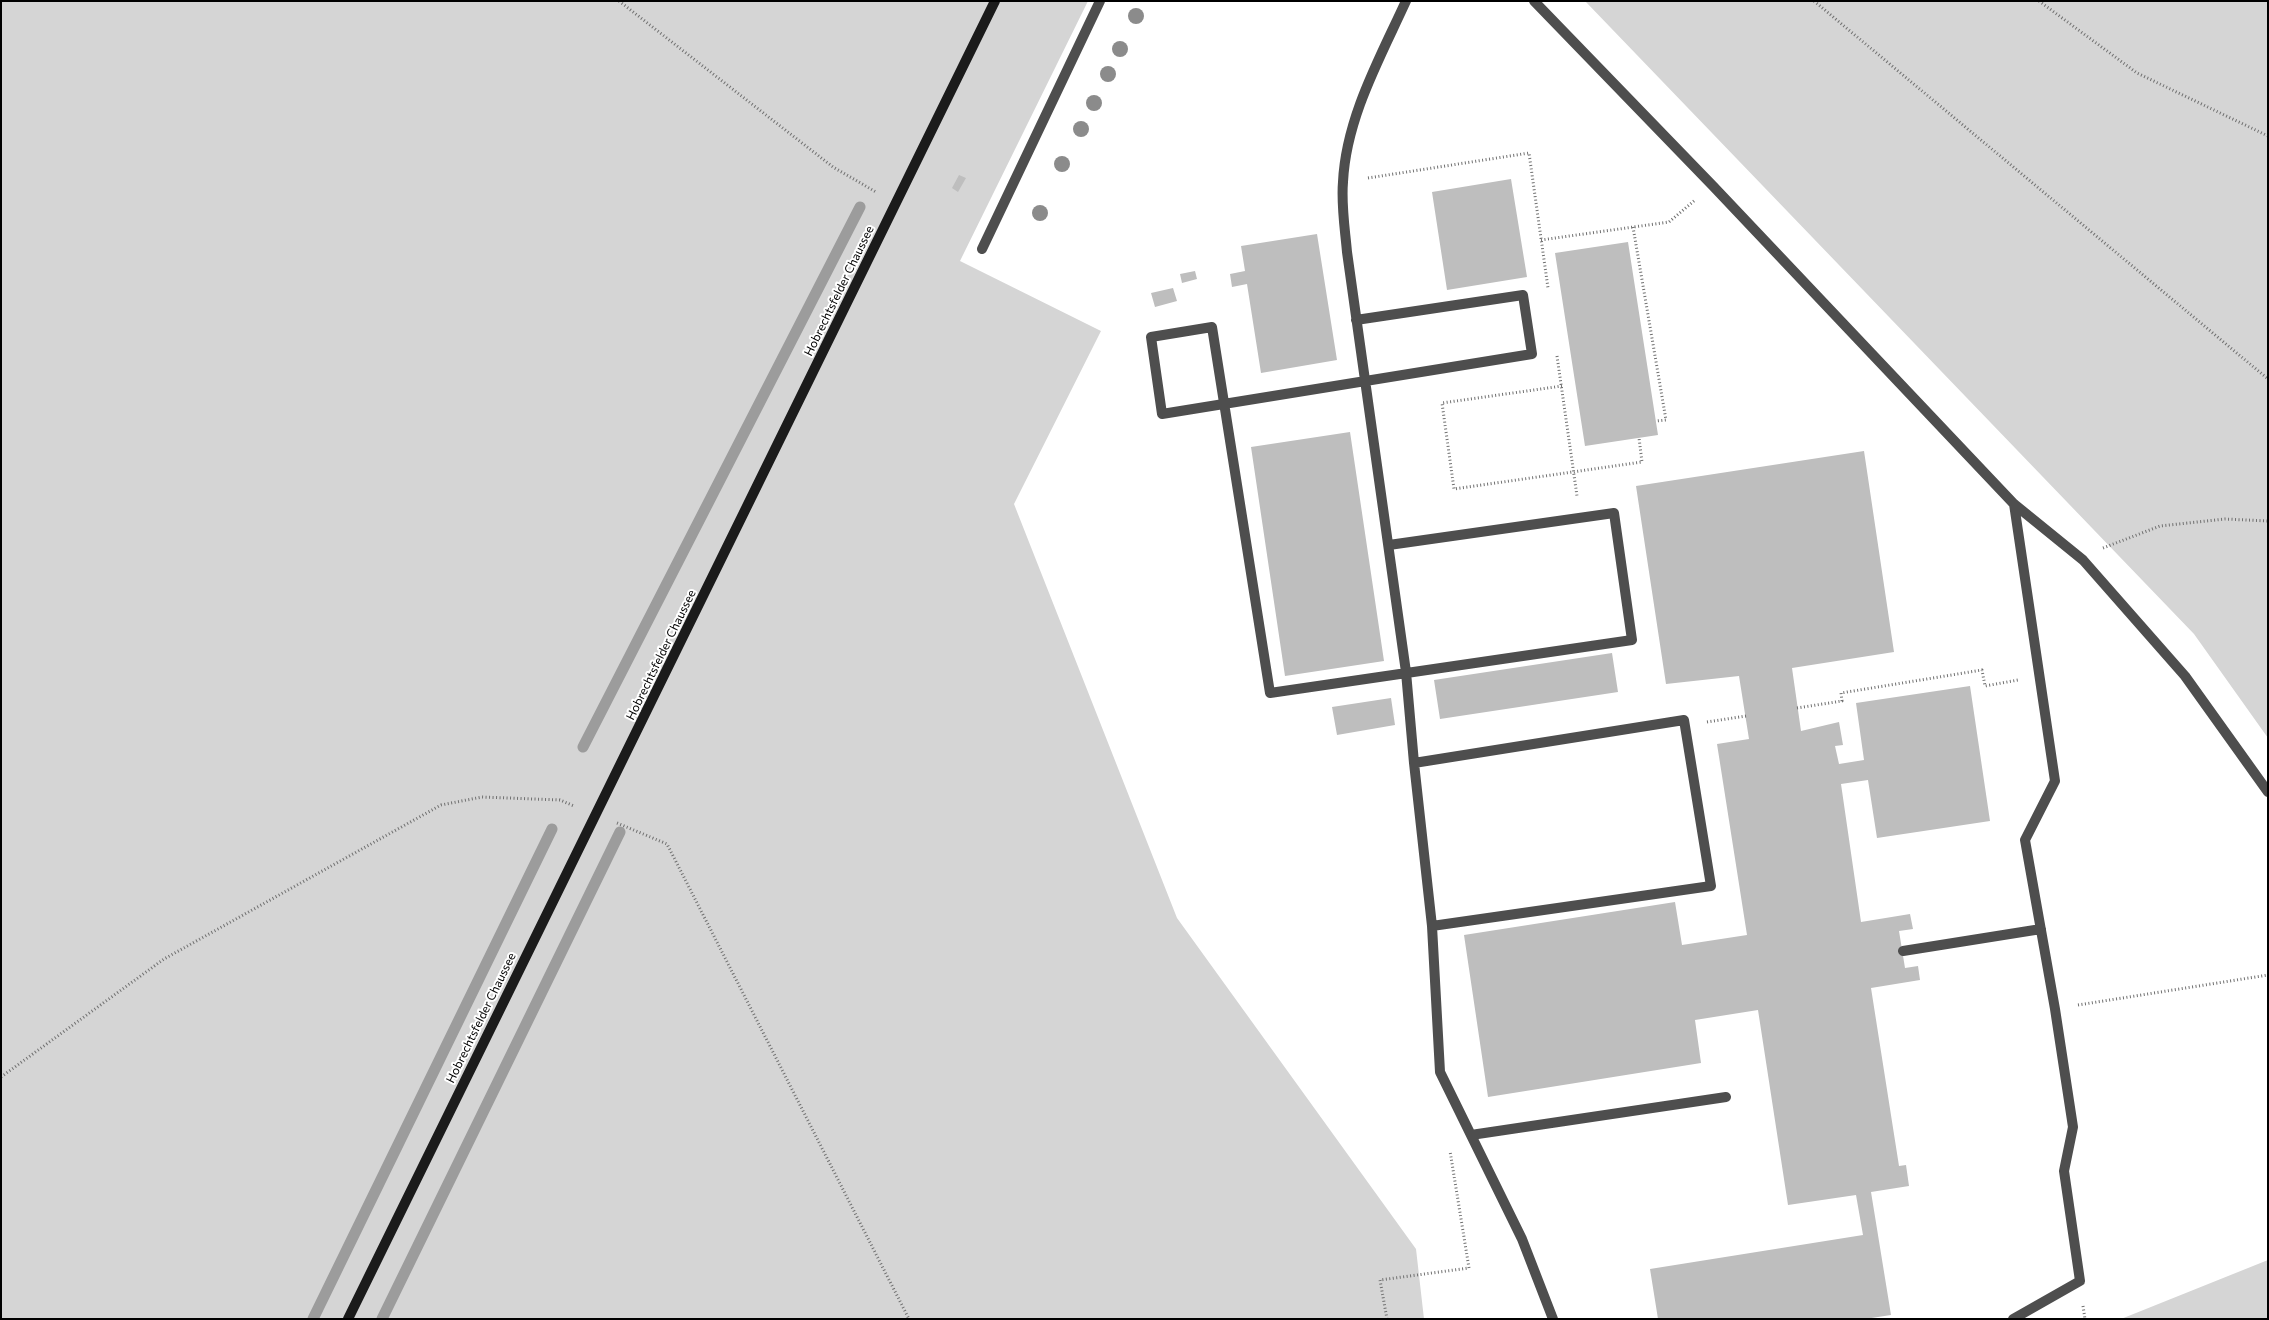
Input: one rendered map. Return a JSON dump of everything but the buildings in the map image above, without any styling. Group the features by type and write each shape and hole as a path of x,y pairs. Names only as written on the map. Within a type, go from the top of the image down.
{"main road":[{"name":"Hobrechtsfelder Chaussee","path":"348,1319 995,1"}],"lane":[{"path":"982,249 1100,1"},
{"path":"1406,1 1363,96 1350,135 1342,182 1346,252 1406,672 1432,926 1440,1072 1522,1239 1553,1319"},
{"path":"1534,1 1713,186 2014,504 2083,560 2185,676 2268,792"},
{"path":"1356,320 1523,295 1532,354 1365,381 1224,404 1162,414 1151,337 1212,327 1224,404 1270,693 1632,640 1614,513 1389,545"},
{"path":"2013,1319 2080,1281 2064,1171 2073,1127 2056,1009 2025,840 2054,780 2014,504"},
{"path":"1414,763 1684,720 1711,886 1432,926"},
{"path":"1903,951 2041,929"},
{"path":"1471,1135 1726,1097"}],"path":[{"path":"619,1 833,167 896,204"},
{"path":"1814,1 2268,379"},
{"path":"2039,1 2137,73 2268,136"},
{"path":"1541,240 1669,222 1713,186"},
{"path":"1633,227 1666,420 1656,421"},
{"path":"1562,386 1442,402 1454,489 1642,462 1639,438"},
{"path":"2108,544 2160,526 2225,519 2268,521"},
{"path":"1797,708 1842,701 1840,693 1982,670 1985,686 2038,677"},
{"path":"1685,726 1746,716"},
{"path":"1,1077 164,959 441,805 482,797 560,800 667,844 909,1319"},
{"path":"2056,1009 2268,975"},
{"path":"1387,1319 1380,1280 1469,1268 1448,1138 1471,1135"}],"shaded area":[{"path":"1,1 1088,1 960,261 1101,331 1014,504 1177,918 1416,1249 1424,1319 1,1319"},
{"path":"1585,1 2268,1 2268,738 2194,634"},
{"path":"2268,1260 2268,1319 2121,1319"}],"waterway":[{"path":"583,747 860,207"},
{"path":"313,1319 552,829"},
{"path":"382,1319 620,832"}]}
